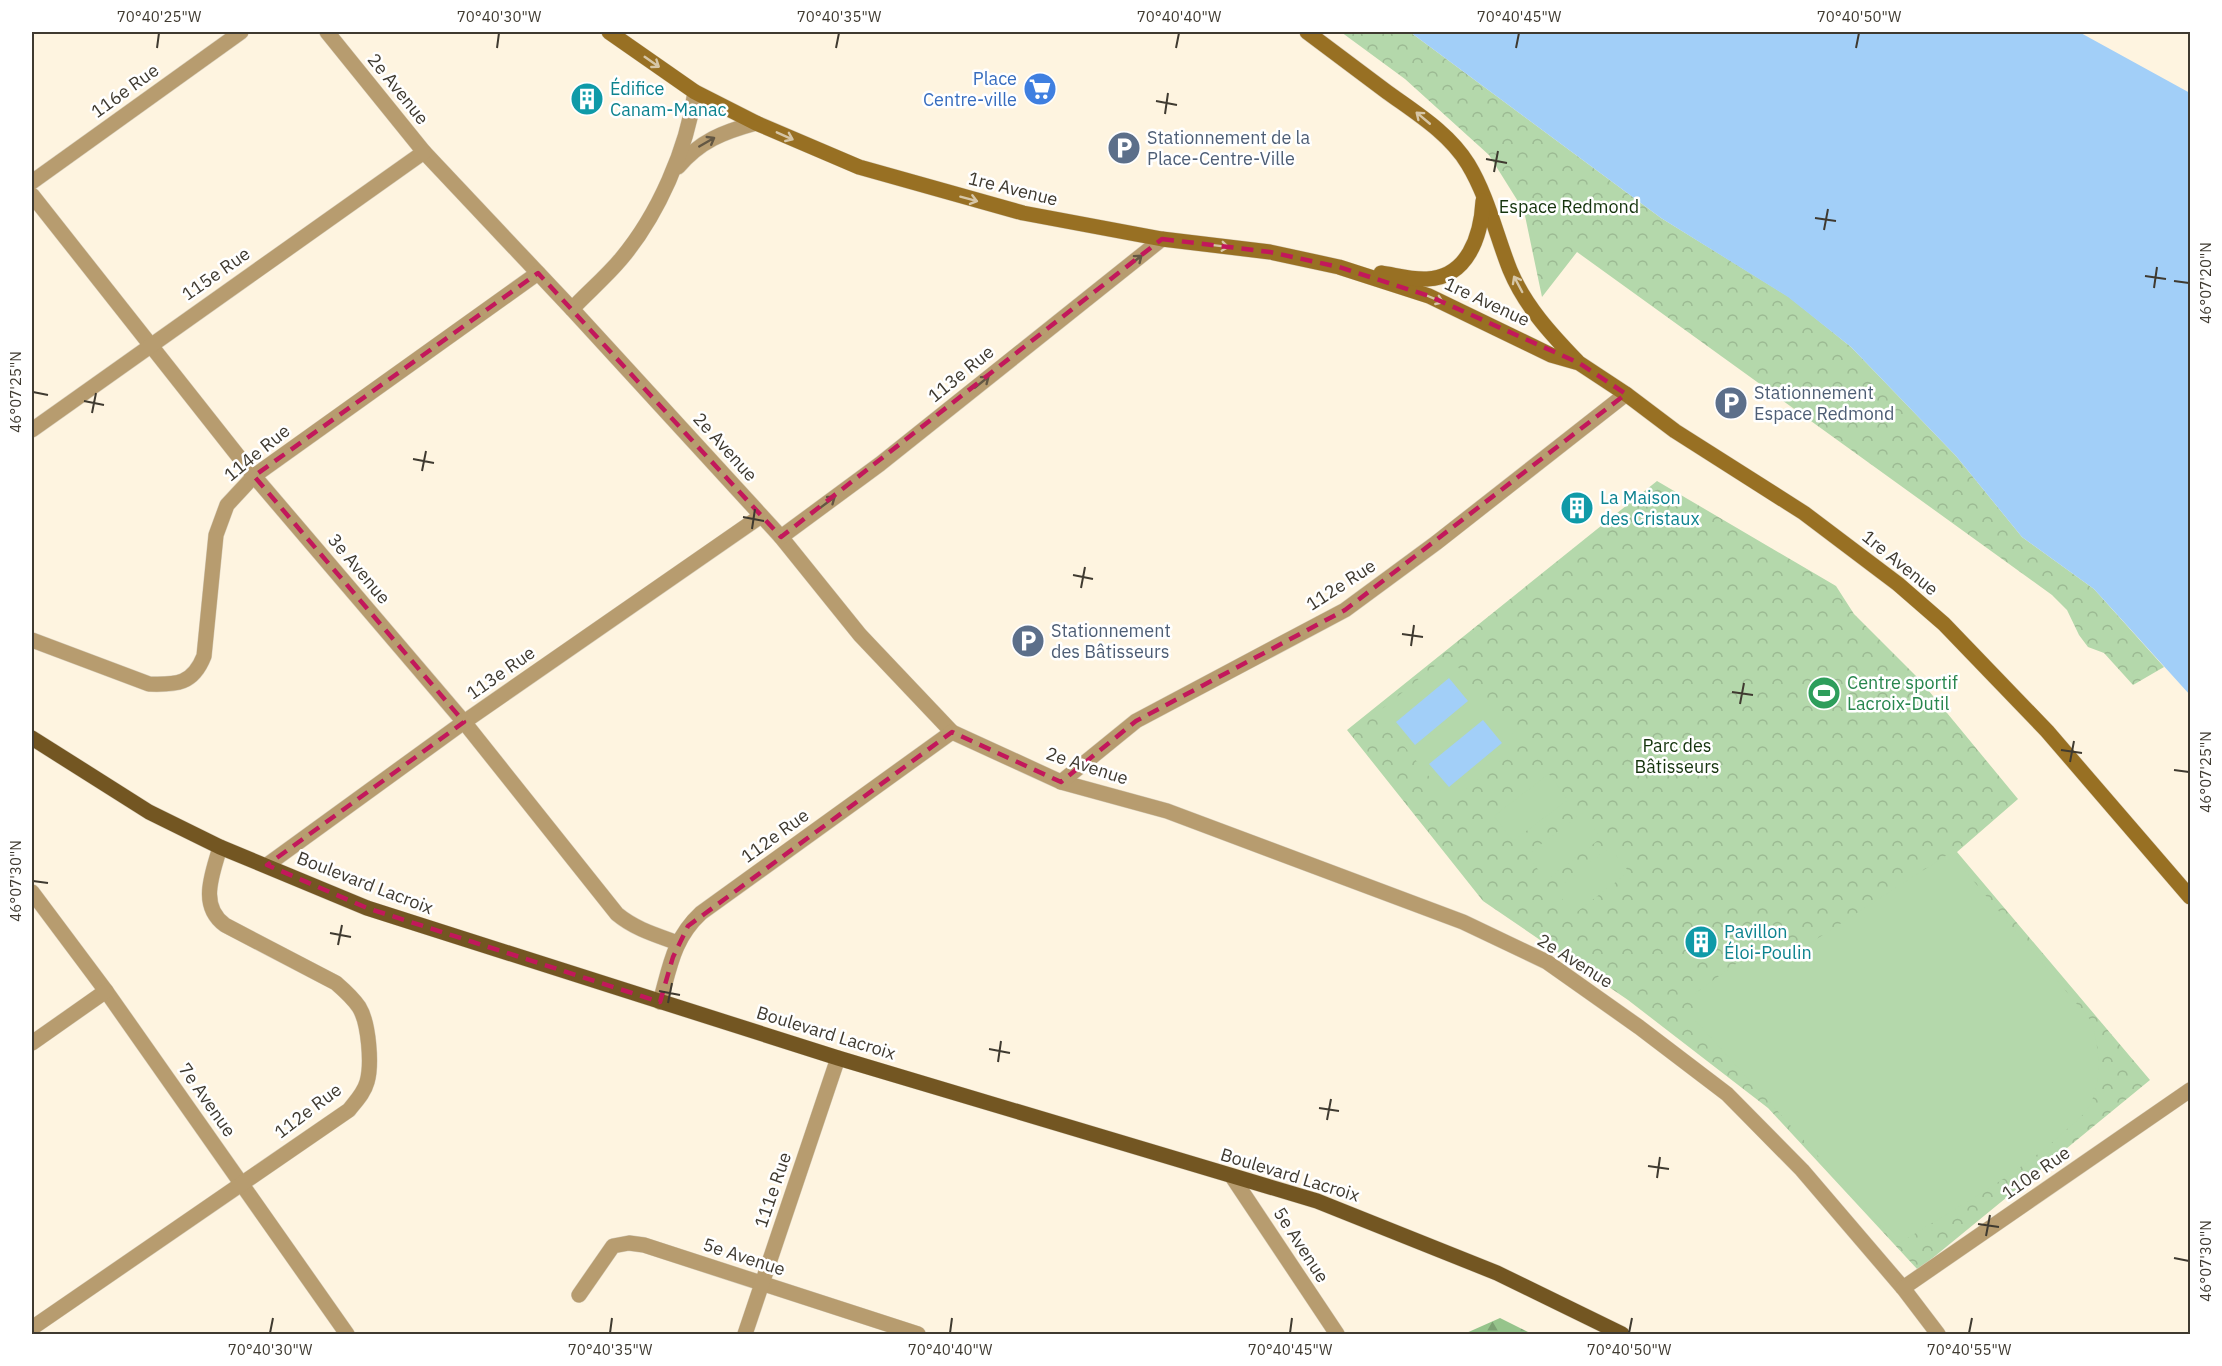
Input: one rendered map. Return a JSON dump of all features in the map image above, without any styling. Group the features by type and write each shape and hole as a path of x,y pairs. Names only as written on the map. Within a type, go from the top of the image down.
{"main road":[{"name":"Boulevard Lacroix","path":"32,738 149,812 220,847 367,908 838,1058 1233,1178 1317,1201 1497,1273 1622,1335"}],"street":[{"name":"116e Rue","path":"32,182 241,32"},
{"name":"2e Avenue","path":"327,32 423,152 572,309 781,537 860,634 952,732 1061,782 1167,811 1463,922 1547,962 1639,1027 1727,1094 1803,1170 1903,1288 1938,1335"},
{"name":"1re Avenue","path":"609,32 695,92 756,123 859,167 1023,213 1162,239 1270,252 1340,267 1429,296 1551,355 1579,363 1626,394 1675,431 1804,513 1898,584 1944,624 2047,731 2190,897"},
{"path":"1307,32 1419,114 1447,138 1467,163 1483,194 1511,272 1525,299 1544,326 1579,363"},
{"path":"572,309 621,260 645,225 669,179 691,118 695,92"},
{"path":"669,179 692,150 724,132 756,123"},
{"name":"115e Rue","path":"32,430 423,152"},
{"path":"1340,267 1426,279 1447,275 1461,266 1474,244 1482,218 1483,194"},
{"name":"3e Avenue","path":"32,195 254,476 464,722 616,914 643,931 678,943"},
{"name":"113e Rue","path":"781,537 880,464 1162,239"},
{"name":"114e Rue","path":"32,640 149,684 169,685 192,677 204,656 216,535 227,505 254,476 538,273"},
{"name":"112e Rue","path":"1061,782 1136,721 1345,610 1436,543 1626,394"},
{"name":"113e Rue","path":"267,865 464,722 761,516"},
{"name":"112e Rue","path":"660,1002 678,943 688,926 701,913 952,732"},
{"name":"112e Rue","path":"32,1328 349,1110 363,1093 367,1083 369,1064 365,1023 360,1008 336,983 217,919 211,909 209,898 220,847"},
{"name":"7e Avenue","path":"32,892 106,991 347,1335"},
{"path":"32,1043 106,991"},
{"name":"111e Rue","path":"745,1335 838,1058"},
{"name":"110e Rue","path":"1903,1288 2190,1090"},
{"name":"5e Avenue","path":"1233,1178 1336,1335"},
{"name":"5e Avenue","path":"579,1294 613,1246 629,1243 644,1245 918,1335"}],"highlighted area":[{"path":"1162,239 1270,252 1339,267 1429,296 1579,363 1626,394 1345,610 1136,721 1061,782 952,732 688,926 673,957 660,1002 367,908 267,865 464,722 254,476 538,273 781,537"}],"green space":[{"name":"Espace Redmond","path":"1341,32 1410,32 1661,218 1789,297 1851,347 1956,456 2022,537 2094,589 2164,667 2133,685 2104,653 2088,647 2079,635 2067,610 2052,595 1577,252 1542,297 1524,211 1489,155 1405,79"},
{"name":"Parc des Bâtisseurs","path":"1657,481 1836,586 1854,614 1919,679 2018,799 1957,852 2150,1080 1918,1270 1768,1108 1628,1000 1483,901 1347,730"},
{"path":"1448,655 1521,744 1450,802 1377,713"},
{"path":"1549,774 1568,800 1513,841 1494,816"},
{"path":"1582,813 1601,838 1546,880 1527,855"},
{"path":"1610,847 1629,872 1574,914 1555,890"},
{"path":"1950,853 2092,1022 2098,1053 2097,1082 2091,1103 2086,1111 2047,1147 1985,1191 1898,1244 1694,1019 1694,994 1758,948 1763,955 1788,937 1798,951"},
{"path":"1500,1318 1532,1334 1464,1334"}],"water":[{"path":"1410,32 2079,32 2190,93 2190,695 2094,589 2022,537 1956,456 1851,347 1788,297 1661,218"},
{"path":"1449,678 1468,701 1415,745 1396,722"},
{"path":"1483,720 1502,743 1449,787 1429,764"}],"place":[{"name":"Place Centre-ville","path":"1040,89"},
{"name":"Édifice Canam-Manac","path":"587,99"},
{"name":"Stationnement de la Place-Centre-Ville","path":"1124,148"},
{"name":"Stationnement Espace Redmond","path":"1731,403"},
{"name":"La Maison des Cristaux","path":"1577,508"},
{"name":"Stationnement des Bâtisseurs","path":"1028,641"},
{"name":"Centre sportif Lacroix-Dutil","path":"1824,693"},
{"name":"Pavillon Éloi-Poulin","path":"1701,942"}]}
